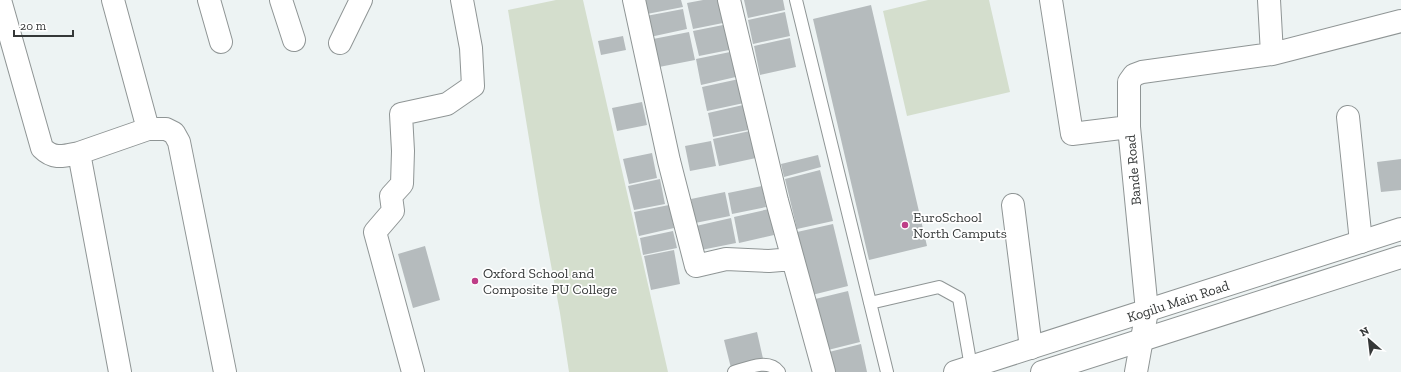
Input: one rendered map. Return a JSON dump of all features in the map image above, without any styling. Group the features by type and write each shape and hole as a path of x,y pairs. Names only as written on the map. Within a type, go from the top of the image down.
{"street":[{"path":"0,0 42,148 48,154 60,156 79,153 148,128 166,129 174,133 179,142 225,372"},
{"path":"113,0 148,128"},
{"path":"209,0 221,42"},
{"path":"281,0 294,40"},
{"path":"340,43 361,0"},
{"path":"413,372 375,232 393,211 391,196 402,184 403,151 401,114 447,104 473,86 471,48 462,0"},
{"path":"634,0 669,161 696,266 726,259 769,261 793,259"},
{"path":"729,0 778,201 824,372"},
{"name":"Bande Road","path":"1051,0 1072,134 1129,127 1147,311 1136,372"},
{"path":"1269,0 1272,54"},
{"path":"1129,127 1129,82 1134,75 1142,72 1272,54 1401,21"},
{"path":"1348,117 1361,242"},
{"path":"79,153 120,372"},
{"path":"1013,205 1031,348"},
{"name":"Kogilu Main Road","path":"963,369 1401,230"},
{"name":"Kogilu Main Road","path":"1042,372 1401,257"}],"lane":[{"path":"796,0 887,372"},
{"path":"870,303 939,287 959,298 963,369"},
{"path":"734,372 764,364 778,370 779,372"}],"green space":[{"path":"556,0 583,0 668,372 569,372 508,10"},
{"path":"928,0 989,0 1010,92 907,116 883,11"}],"building":[{"path":"645,0 681,0 683,7 647,14"},
{"path":"703,0 724,0 728,22 693,29 687,3"},
{"path":"744,0 783,0 785,10 748,18"},
{"path":"871,5 927,246 869,260 813,19"},
{"path":"683,9 687,29 650,37 646,16"},
{"path":"785,12 790,36 753,44 748,20"},
{"path":"728,24 734,49 699,56 693,31"},
{"path":"689,32 695,60 659,67 653,39"},
{"path":"623,36 626,50 601,55 598,41"},
{"path":"790,38 796,67 760,75 754,46"},
{"path":"735,51 740,76 701,85 696,59"},
{"path":"739,79 744,103 707,111 702,87"},
{"path":"642,102 647,125 617,131 612,108"},
{"path":"743,105 748,130 713,137 708,113"},
{"path":"750,131 756,158 719,166 713,139"},
{"path":"711,141 716,166 690,171 685,146"},
{"path":"652,153 657,178 629,184 623,159"},
{"path":"818,155 821,167 784,177 781,164"},
{"path":"1401,159 1401,190 1381,192 1377,162"},
{"path":"820,170 833,221 797,229 785,179"},
{"path":"660,179 665,204 634,210 628,186"},
{"path":"762,186 766,207 732,214 728,193"},
{"path":"725,192 730,216 695,223 691,199"},
{"path":"669,205 674,228 639,236 634,212"},
{"path":"769,209 774,235 739,243 734,217"},
{"path":"731,218 736,243 701,250 696,226"},
{"path":"833,224 848,286 812,295 797,232"},
{"path":"673,231 677,248 643,255 640,238"},
{"path":"425,246 440,300 413,308 398,254"},
{"path":"674,250 680,284 651,290 644,256"},
{"path":"848,291 860,342 824,351 811,300"},
{"path":"757,332 766,372 732,372 724,340"},
{"path":"861,344 867,372 829,372 825,353"}],"place":[{"name":"EuroSchool North Camputs","path":"905,225"},
{"name":"Oxford School and Composite PU College","path":"475,281"}]}
